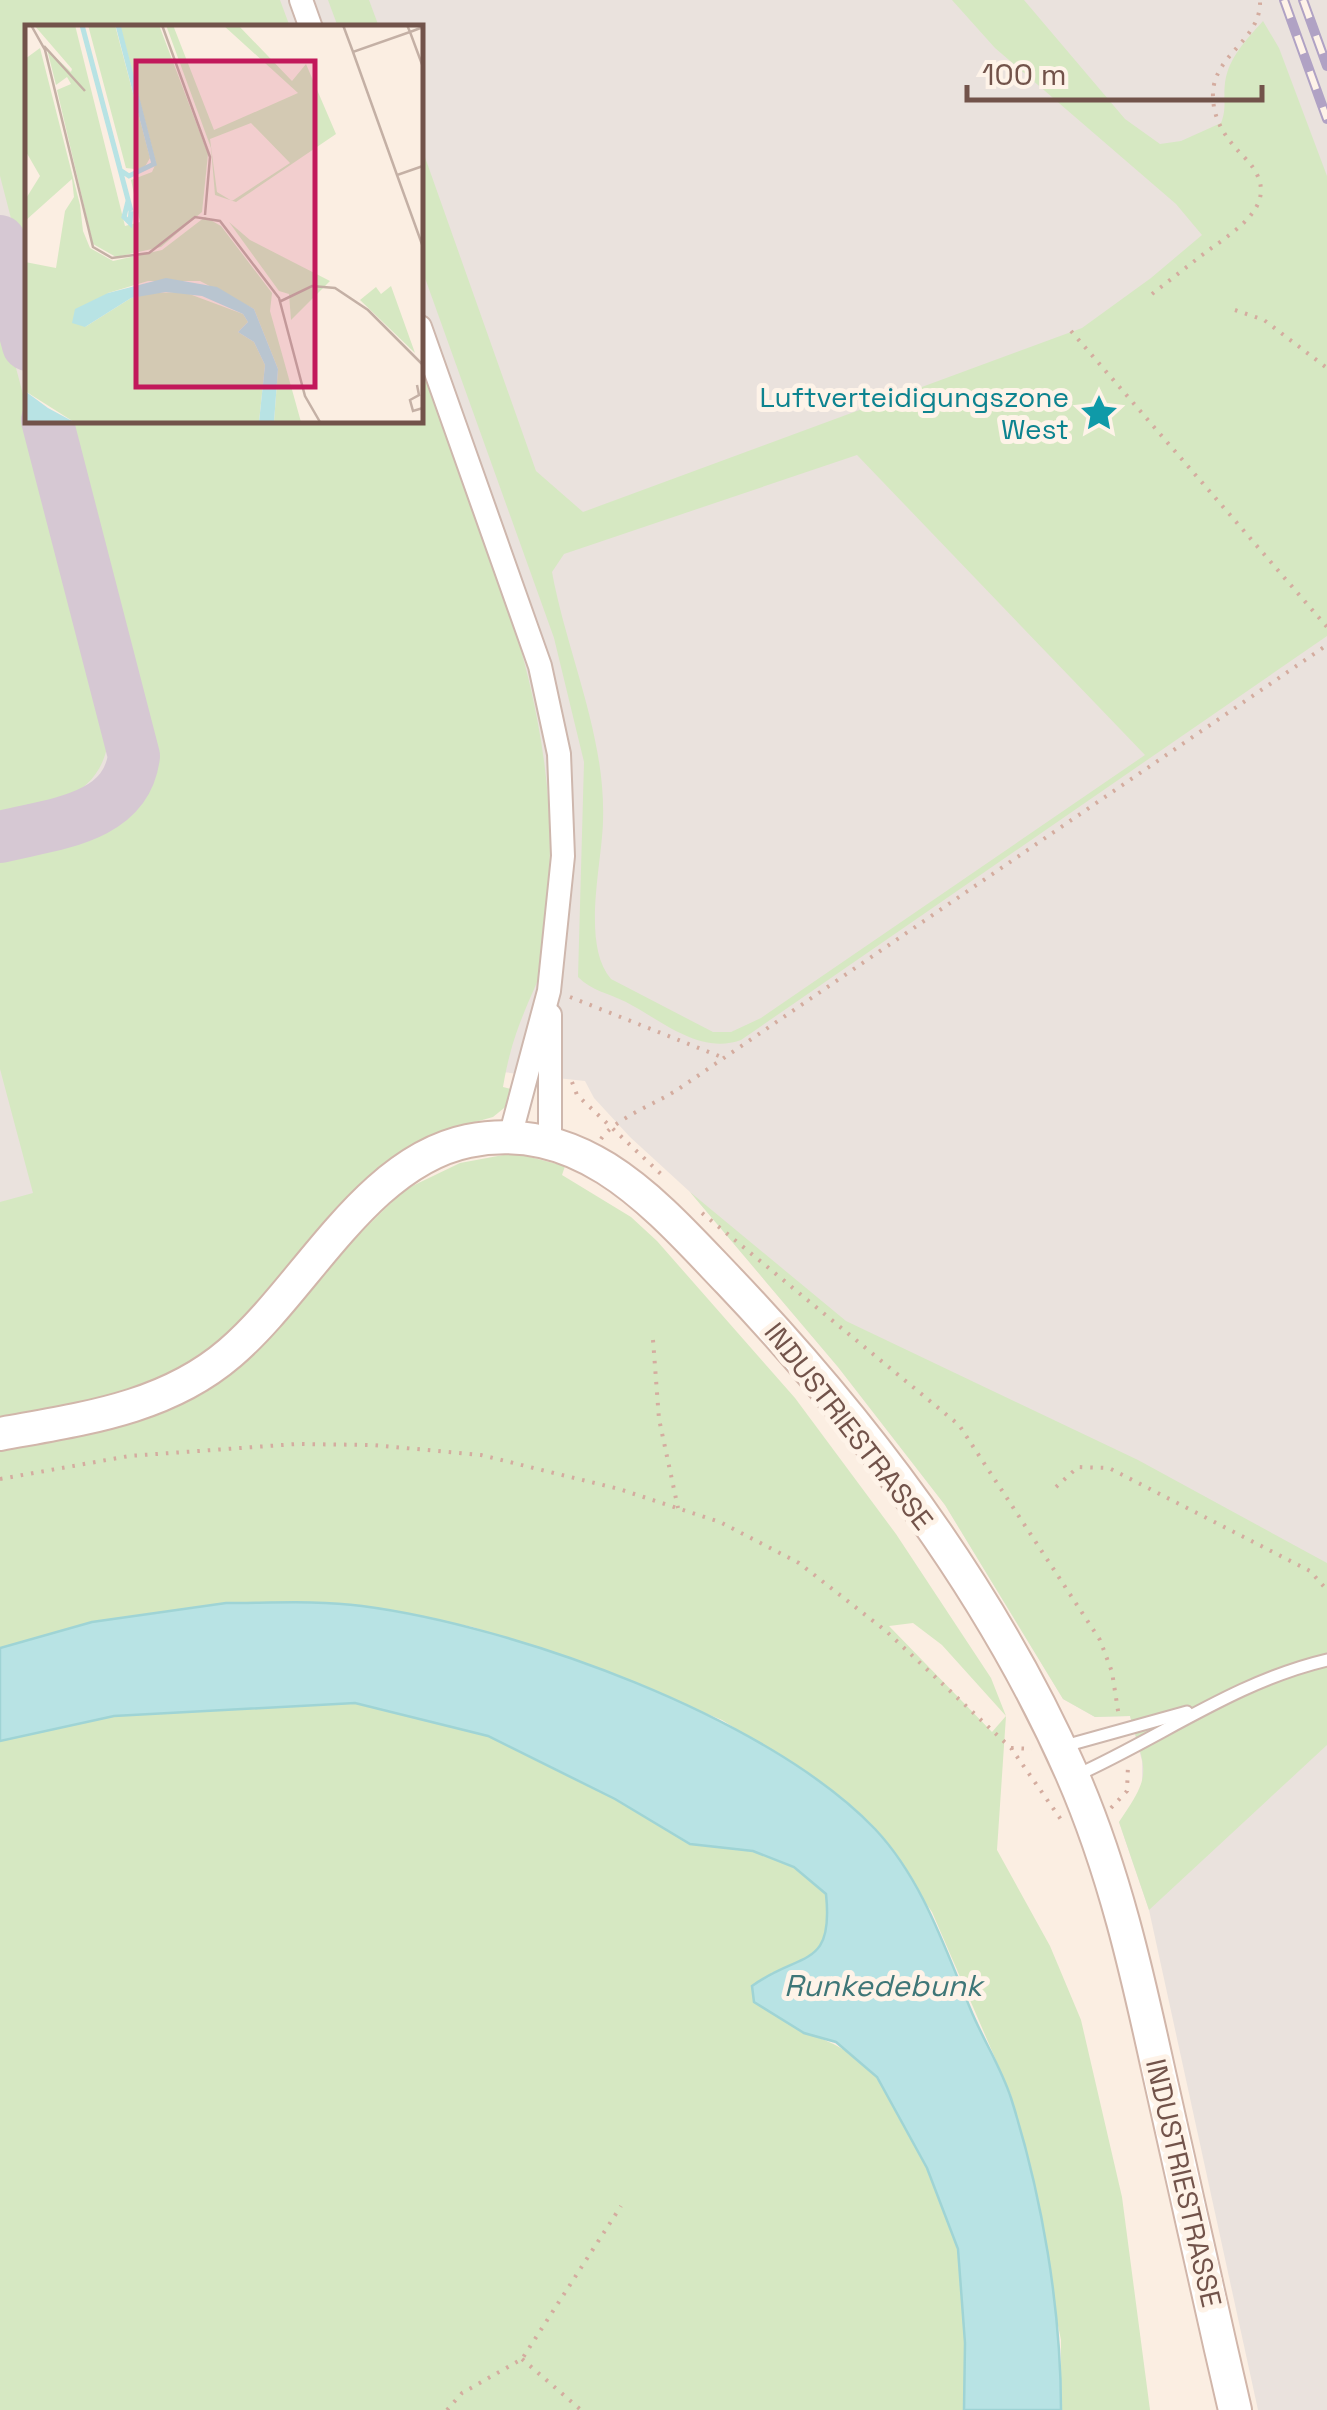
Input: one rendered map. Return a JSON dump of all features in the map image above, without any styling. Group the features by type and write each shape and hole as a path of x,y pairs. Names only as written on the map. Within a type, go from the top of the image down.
{"street":[{"path":"301,0 310,25"},
{"path":"422,333 540,666 559,754 564,856 549,991 550,1142"},
{"path":"510,1137 549,991"},
{"name":"INDUSTRIESTRASSE","path":"0,1434 130,1408 198,1376 266,1318 350,1220 407,1168 438,1149 510,1137 550,1142 593,1159 625,1178 660,1208 791,1346 926,1522 975,1595 1049,1753 1133,1954 1235,2410"}],"lane":[{"path":"1049,1753 1201,1708 1327,1660"},
{"path":"1049,1753 1126,1752 1201,1708"}],"path":[{"path":"1152,294 1242,227 1261,202 1262,184 1224,135 1214,114 1213,93 1228,56 1258,20 1260,0"},
{"path":"1235,310 1264,320 1327,368"},
{"path":"1071,331 1327,627"},
{"path":"610,1126 647,1110 1327,645"},
{"path":"549,991 645,1023 724,1058"},
{"path":"577,1094 662,1176"},
{"path":"702,1212 959,1425 1100,1640 1112,1672 1122,1729"},
{"path":"653,1340 660,1419 678,1508"},
{"path":"0,1480 130,1456 296,1444 429,1448 541,1466 720,1522 799,1563 886,1631 1012,1748"},
{"path":"1056,1486 1078,1467 1110,1468 1310,1571 1327,1590"},
{"path":"1076,1820 1116,1806 1127,1792 1126,1752"},
{"path":"447,2410 462,2393 522,2359 621,2206"},
{"path":"522,2359 581,2410"}],"shaded area":[{"path":"0,0 1327,0 1327,2410 1258,2410 1149,1910 1119,1822 1142,1792 1142,1761 1130,1716 1095,1717 1063,1699 945,1505 838,1367 690,1192 630,1137 594,1098 585,1081 502,1072 0,1416"}],"green space":[{"path":"0,0 280,0 289,25 25,25 25,272 0,176"},
{"path":"328,0 369,0 378,25 337,25"},
{"path":"952,0 1024,0 1125,119 1160,144 1181,141 1221,123 1230,65 1263,21 1279,48 1327,176 1327,636 741,1040 710,1043 695,1039 583,982 578,977 584,762 554,638 422,270 422,149 536,471 583,512 1082,328 1202,235 1176,204 995,48","holes":["857,455 1145,755 761,1018 731,1032 713,1032 611,979 602,964 595,925 602,789 592,726 552,572 564,554"]},
{"path":"0,308 25,402 25,422 30,422 108,713 108,739 103,760 80,790 44,808 0,820"},
{"path":"422,368 495,567 534,703 545,772 550,844 542,962 506,1072 503,1087 515,1090 509,1104 493,1117 443,1131 399,1152 240,1329 152,1389 0,1424 0,1202 33,1193 0,1069 0,855 85,832 134,807 148,769 141,706 66,422 422,422"},
{"path":"514,1153 565,1166 562,1175 631,1217 657,1241 795,1398 896,1534 991,1678 1006,1716 997,1850 1050,1946 1081,2020 1122,2197 1150,2410 1061,2410 1061,2340 1011,2095 932,1912 875,1830 801,1770 722,1720 600,1670 473,1627 359,1605 226,1603 92,1622 0,1648 0,1450 125,1423 333,1260 404,1190 460,1163","holes":["913,1623 942,1645 1006,1716 992,1732 889,1626"]},
{"path":"690,1192 846,1321 1138,1460 1327,1563 1327,1745 1149,1910 1119,1822 1142,1782 1143,1762 1130,1716 1095,1717 1063,1699 945,1505 838,1367"},
{"path":"355,1703 488,1736 615,1799 690,1844 753,1851 794,1867 826,1894 827,1927 820,1948 802,1962 771,1973 804,2033 842,2049 875,2076 910,2133 934,2185 961,2268 964,2410 0,2410 0,1741 114,1716"}],"water":[{"name":"Runkedebunk","path":"226,1603 362,1606 492,1633 563,1656 706,1714 771,1749 828,1788 875,1829 919,1891 1011,2098 1048,2252 1058,2332 1061,2410 964,2410 965,2343 958,2249 927,2168 877,2077 836,2042 804,2033 754,2002 752,1986 810,1955 825,1936 826,1894 794,1867 753,1851 690,1844 615,1799 488,1736 355,1703 114,1716 0,1741 0,1648 92,1622"}],"taxiway":[{"path":"0,241 25,334"},
{"path":"0,837 63,823 102,806 117,794 128,777 134,756 48,422"}],"railway":[{"path":"1284,0 1327,119"},
{"path":"1303,0 1327,66"}],"place":[{"name":"Luftverteidigungszone West","path":"1099,413"}]}
